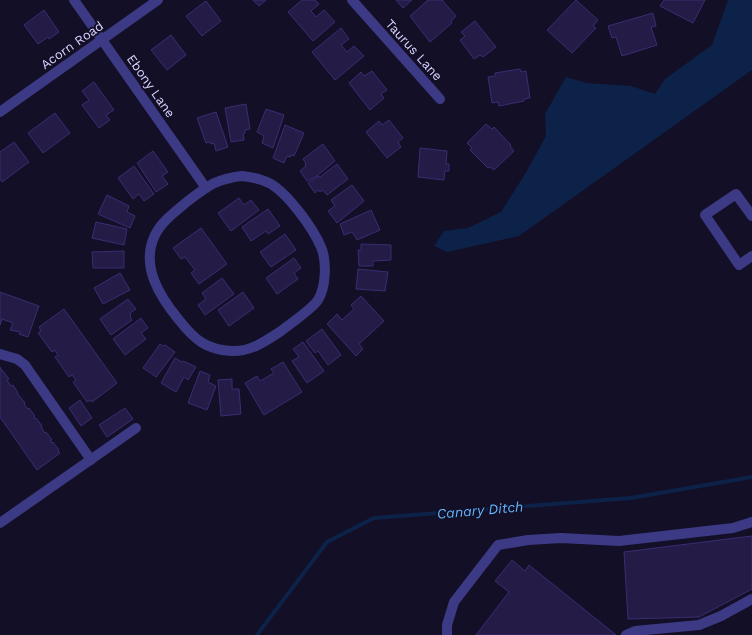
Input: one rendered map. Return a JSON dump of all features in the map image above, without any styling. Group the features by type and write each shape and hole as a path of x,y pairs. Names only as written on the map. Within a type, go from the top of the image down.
{"street":[{"name":"Ebony Lane","path":"74,0 206,188"},
{"name":"Acorn Road","path":"0,112 158,0"},
{"name":"Taurus Lane","path":"352,0 440,98"},
{"path":"242,176 256,178 270,184 284,193 314,233 321,248 325,276 318,300 304,313 265,342 246,351 216,349 204,344 192,336 163,298 152,278 150,249 162,224 172,214 206,188 216,181 242,176"},
{"path":"752,216 736,194 705,215 739,266 752,256"},
{"path":"0,354 17,359 25,365 90,460"},
{"path":"0,523 136,428"},
{"path":"447,635 454,602 498,545 528,540 561,538 618,541 733,528 752,522"},
{"path":"626,635 635,631 647,633 699,625 721,616 752,599"}],"water":[{"path":"728,0 752,0 752,70 519,236 447,252 434,246 444,231 468,228 501,212 525,174 546,136 545,114 566,77 587,83 631,86 655,94 665,79 712,45"}],"building":[{"path":"253,0 266,0 259,6"},
{"path":"302,0 315,0 319,4 311,11 316,17 324,10 335,22 313,41 288,12"},
{"path":"396,0 412,0 403,8"},
{"path":"428,0 442,0 456,16 451,21 452,23 430,42 410,16"},
{"path":"576,0 598,20 593,26 596,28 572,53 547,30"},
{"path":"664,0 705,0 693,23 660,6"},
{"path":"206,1 221,21 202,36 186,16"},
{"path":"44,10 59,32 38,44 24,25"},
{"path":"653,13 656,26 651,27 657,45 622,56 616,37 612,38 608,26"},
{"path":"475,21 496,47 483,57 480,55 474,59 460,40 465,36 461,32"},
{"path":"341,28 349,39 341,45 347,52 354,46 364,56 335,80 312,52"},
{"path":"171,35 186,55 167,70 151,50"},
{"path":"520,69 521,72 526,71 530,98 524,99 524,101 499,106 498,102 492,103 488,77 495,76 495,73"},
{"path":"372,71 387,90 381,94 384,98 370,110 349,83 361,72 364,76"},
{"path":"94,82 114,110 106,115 110,120 99,128 82,105 89,100 82,91"},
{"path":"246,104 250,129 245,130 245,133 243,134 244,140 231,142 225,108"},
{"path":"266,109 284,115 273,148 262,143 264,136 257,132"},
{"path":"216,112 228,147 216,151 214,143 206,143 197,118"},
{"path":"55,113 70,133 43,153 28,133"},
{"path":"389,120 403,138 398,142 401,147 387,158 366,132 379,121 382,125"},
{"path":"486,124 492,129 494,127 511,145 510,146 514,151 494,170 490,167 488,168 470,150 472,148 467,143"},
{"path":"285,125 304,133 294,156 287,156 284,163 273,158"},
{"path":"14,142 29,162 2,182 0,179 0,152"},
{"path":"323,144 335,161 317,176 307,181 300,171 306,166 303,159"},
{"path":"420,148 447,151 446,164 449,164 449,171 445,171 444,180 418,177"},
{"path":"153,151 168,172 162,176 168,184 156,192 137,163"},
{"path":"337,164 348,179 327,195 323,190 320,192 318,190 315,193 308,183 319,176 320,177"},
{"path":"134,166 154,194 144,201 139,194 133,199 118,178"},
{"path":"352,185 364,201 337,223 328,211 335,206 331,200"},
{"path":"107,195 129,206 127,212 135,216 130,228 98,214"},
{"path":"239,198 244,205 251,200 259,210 231,231 218,213"},
{"path":"268,209 280,226 268,234 266,231 251,241 242,227"},
{"path":"371,210 380,230 357,240 352,232 344,235 340,224"},
{"path":"96,222 127,229 124,245 92,238"},
{"path":"201,228 227,264 199,284 191,273 195,270 185,257 181,259 173,248"},
{"path":"285,234 296,250 271,267 260,252"},
{"path":"361,244 391,245 391,260 373,261 373,266 359,266 358,250 361,250"},
{"path":"124,251 124,268 93,268 92,252"},
{"path":"294,258 301,268 294,273 298,279 277,294 266,278"},
{"path":"358,269 388,272 385,291 356,289"},
{"path":"120,273 130,290 103,304 94,288"},
{"path":"222,278 234,294 205,315 198,305 206,299 202,293"},
{"path":"0,292 39,306 28,337 19,334 20,332 10,330 13,323 2,319 0,325"},
{"path":"243,292 254,308 229,326 218,310"},
{"path":"361,296 384,321 359,344 363,349 356,356 327,324 337,314 342,320 354,309 351,305"},
{"path":"128,299 136,309 130,313 132,320 111,335 100,319"},
{"path":"64,309 117,383 92,402 91,400 87,402 73,382 76,380 72,375 69,377 55,357 58,355 55,350 52,352 38,333 41,331 39,327"},
{"path":"141,318 148,328 141,333 146,339 125,355 113,339"},
{"path":"322,329 341,355 328,365 318,351 315,353 306,341"},
{"path":"303,342 324,371 307,383 292,361 299,357 293,349"},
{"path":"160,344 163,346 165,345 175,352 156,377 143,368"},
{"path":"175,358 196,367 188,380 184,377 176,392 161,383"},
{"path":"283,362 302,392 264,415 245,383 257,376 260,381 274,373 271,369"},
{"path":"0,367 9,379 7,380 11,386 13,385 25,403 24,404 28,409 29,408 35,416 35,419 36,418 42,426 41,427 45,433 46,432 52,440 50,441 52,443 53,442 59,450 58,451 60,453 37,470 0,417"},
{"path":"200,371 210,375 208,382 216,386 207,410 188,403"},
{"path":"232,379 232,389 239,389 241,414 221,416 218,380"},
{"path":"80,400 92,418 81,426 69,408"},
{"path":"125,408 133,419 107,437 99,425"},
{"path":"752,536 752,589 699,617 628,619 624,552"},
{"path":"512,560 525,571 529,565 616,635 476,635 509,592 495,581"}],"waterway":[{"name":"Canary Ditch","path":"257,635 327,542 374,518 631,498 752,477"}]}
